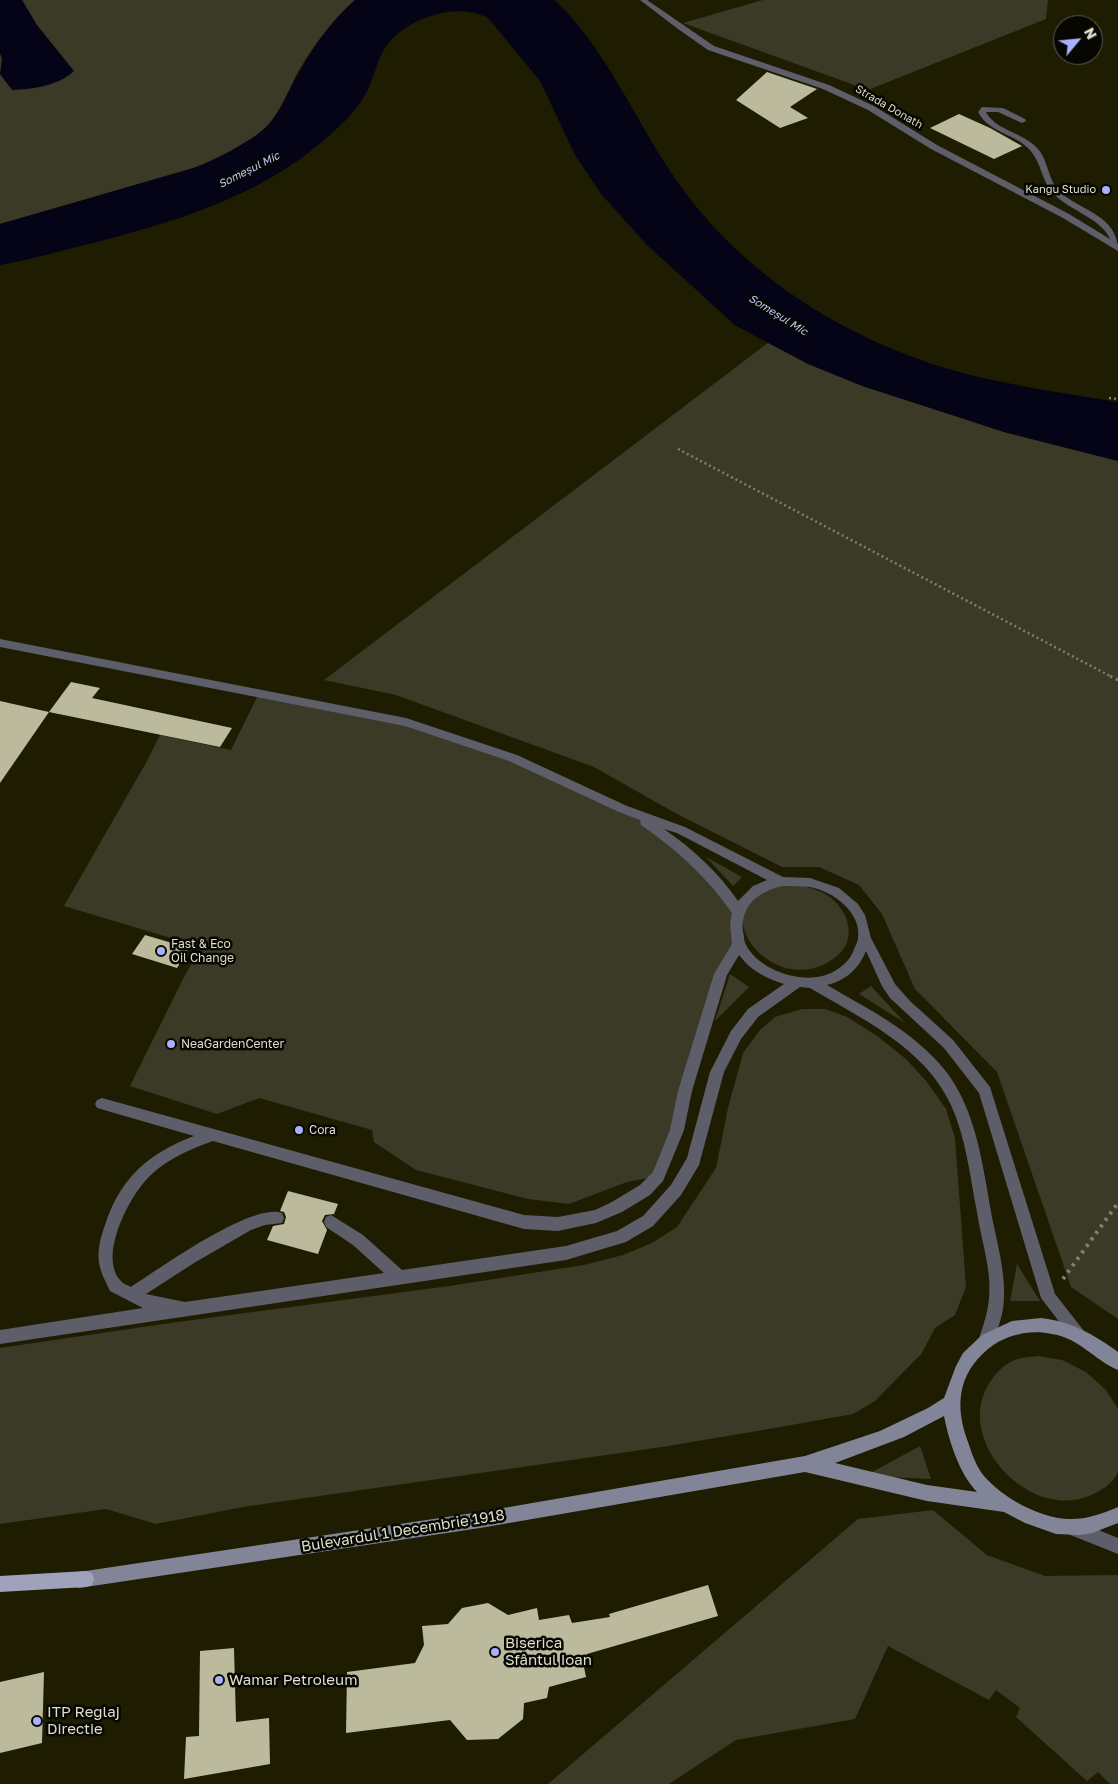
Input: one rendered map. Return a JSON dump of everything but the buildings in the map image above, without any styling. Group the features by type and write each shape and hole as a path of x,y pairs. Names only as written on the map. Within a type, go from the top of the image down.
{"main road":[{"name":"Bulevardul 1 Decembrie 1918","path":"1118,1362 1101,1348 1062,1329 1042,1325 1014,1327 987,1340 974,1350 963,1364 951,1402 955,1429 964,1455 978,1481 1006,1504 1040,1522 1074,1528 1099,1524 1118,1515"},
{"name":"Bulevardul 1 Decembrie 1918","path":"0,1592 480,1520 805,1464 846,1452 905,1430 951,1402"},
{"name":"Bulevardul 1 Decembrie 1918","path":"805,1464 927,1493 1006,1504"},
{"path":"0,1584 86,1579"}],"street":[{"name":"Strada Donath","path":"643,0 680,28 711,48 811,82 871,108 934,147 1066,216 1118,248"},
{"path":"1022,121 994,109 985,109 982,112 985,118 994,125 1029,144 1042,160 1049,182 1057,193 1088,212 1110,231 1118,248"},
{"path":"0,643 406,722 513,758 624,809 682,830 780,881"},
{"path":"624,809 676,842 710,874 738,911"},
{"path":"865,937 862,951 855,963 842,974 830,980 813,983 796,982 779,978 761,970 747,957 739,944 735,927 738,911 744,901 752,893 766,885 780,881 813,882 832,889 850,902 861,920 865,937 890,988 968,1066 985,1091 1049,1298 1079,1336"},
{"path":"102,1104 524,1222 558,1224 596,1216 617,1207 645,1190 658,1176 677,1130 685,1091 721,974 739,944"},
{"path":"0,1336 566,1254 621,1237 648,1221 676,1190 694,1160 717,1072 736,1035 753,1013 796,982"},
{"path":"813,983 882,1025 916,1051 940,1075 955,1099 975,1162 997,1294 987,1340"},
{"path":"191,1309 142,1301 132,1296 115,1286 106,1262 118,1206 134,1182 156,1161 182,1147 213,1135"},
{"path":"132,1296 189,1258 246,1226 265,1218 277,1218"},
{"path":"330,1222 358,1240 400,1278"},
{"path":"1074,1528 1118,1546"}],"path":[{"path":"1109,398 1118,399"},
{"path":"678,449 1118,680"},
{"path":"1049,1298 1118,1203"}],"shaded area":[{"path":"0,0 355,0 338,16 310,53 270,122 257,135 235,149 211,161 176,174 0,224"},
{"path":"763,0 1048,0 1046,19 868,90 683,23"},
{"path":"769,342 808,364 1004,432 1118,461 1118,1319 1071,1287 997,1072 915,989 882,914 859,885 819,867 782,867 677,814 594,767 396,695 324,680"},
{"path":"259,693 406,722 513,758 623,809 676,842 738,911 739,944 721,974 658,1176 627,1182 569,1204 528,1199 416,1170 374,1142 372,1130 259,1098 217,1114 130,1086 201,947 64,906 160,735 231,750"},
{"path":"706,857 742,877 733,886"},
{"path":"799,885 824,893 831,898 846,918 849,934 847,942 837,956 814,968 791,969 770,961 754,947 745,930 744,912 754,897 777,886"},
{"path":"730,974 749,987 715,1021"},
{"path":"871,986 905,1023 859,994"},
{"path":"802,1009 825,1009 847,1017 877,1036 906,1059 927,1082 946,1109 955,1138 966,1287 955,1315 935,1328 922,1353 875,1401 853,1414 763,1430 662,1447 243,1507 156,1524 106,1509 0,1524 0,1348 170,1323 449,1286 584,1265 623,1255 652,1243 677,1227 716,1168 728,1108 743,1053 760,1030 775,1017"},
{"path":"1017,1264 1040,1301 1010,1301"},
{"path":"1038,1356 1062,1360 1086,1372 1106,1390 1118,1409 1118,1472 1106,1487 1089,1496 1066,1501 1043,1497 1021,1486 1003,1470 989,1450 981,1427 981,1404 990,1382 1007,1364 1021,1358"},
{"path":"920,1446 931,1479 865,1476"},
{"path":"933,1510 987,1555 1045,1576 1118,1575 1118,1784 1110,1784 1098,1772 1087,1781 1016,1717 1020,1708 996,1690 989,1700 888,1646 855,1719 736,1740 669,1784 548,1784 858,1519"}],"water":[{"path":"0,0 22,0 37,25 74,71 61,80 37,88 12,90 0,74 2,58 0,54"},
{"name":"Someșul Mic","path":"355,0 555,0 591,41 677,181 733,247 766,275 801,301 838,323 918,359 959,372 998,381 1118,402 1118,461 1004,432 862,386 808,364 736,326 647,245 601,194 575,155 540,81 489,19 463,11 433,15 418,21 394,38 385,48 369,88 352,113 323,141 297,161 270,178 212,206 151,227 0,265 0,224 200,166 240,145 263,130 279,110 317,43"}],"place":[{"name":"Kangu Studio","path":"1106,190"},
{"name":"Fast & Eco Oil Change","path":"161,951"},
{"name":"NeaGardenCenter","path":"171,1044"},
{"name":"Cora","path":"299,1130"},
{"name":"Biserica Sfântul Ioan","path":"495,1652"},
{"name":"Wamar Petroleum","path":"219,1680"},
{"name":"ITP Reglaj Directie","path":"37,1721"}]}
